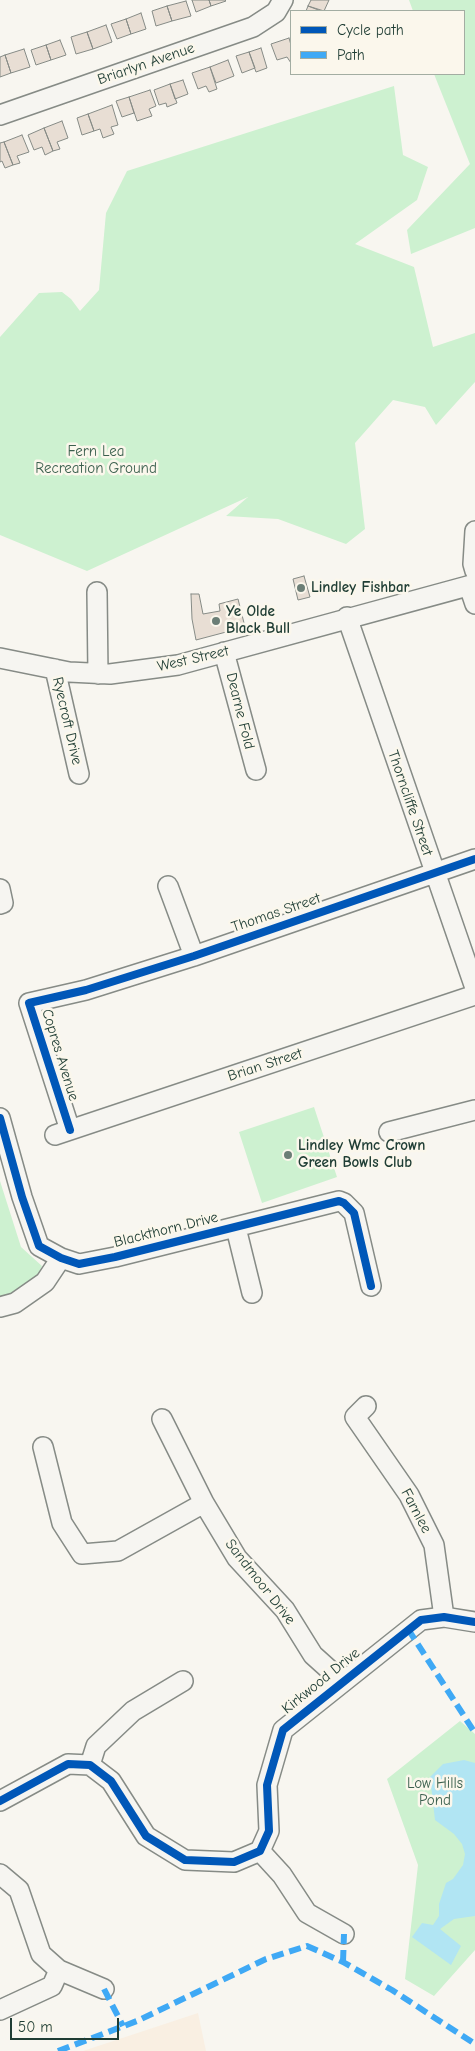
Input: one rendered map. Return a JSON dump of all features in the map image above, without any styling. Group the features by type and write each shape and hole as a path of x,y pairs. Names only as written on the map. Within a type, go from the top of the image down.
{"street":[{"name":"Briarlyn Avenue","path":"0,115 253,27 276,12 283,0"},
{"path":"475,532 473,564 475,604"},
{"name":"West Street","path":"0,658 55,669 98,674 178,665 473,580"},
{"path":"97,592 98,674"},
{"name":"Thorncliffe Street","path":"347,617 475,988"},
{"name":"Dearne Fold","path":"224,652 256,770"},
{"name":"Ryecroft Drive","path":"55,669 80,774"},
{"name":"Thomas Street","path":"44,1000 86,990 194,956 475,859"},
{"path":"168,886 194,956"},
{"path":"0,889 3,903 0,904"},
{"name":"Brian Street","path":"62,1133 475,994"},
{"name":"Copres Avenue","path":"44,1000 29,1003 62,1133"},
{"path":"389,1132 475,1110"},
{"name":"Blackthorn Drive","path":"0,1118 22,1197 39,1246 61,1258 80,1264 236,1228 330,1202 344,1203 354,1213 371,1286"},
{"path":"236,1228 252,1293"},
{"path":"0,1307 15,1303 45,1282 61,1258"},
{"name":"Farnlee","path":"354,1416 409,1495 434,1544 444,1618"},
{"name":"Sandmoor Drive","path":"162,1419 204,1503 238,1558 285,1610 313,1655 342,1682"},
{"path":"43,1447 62,1523 82,1554 118,1551 204,1503"},
{"name":"Kirkwood Drive","path":"260,1851 269,1831 267,1785 283,1730 421,1620 444,1618 475,1622"},
{"path":"90,1765 96,1746 133,1710 182,1682"},
{"path":"0,1801 68,1764 90,1765 111,1781 146,1836 185,1860 234,1862 260,1851 282,1875 307,1913 344,1934"},
{"path":"0,1874 19,1890 41,1954 59,1970 104,1989"},
{"path":"0,2010 52,1986 59,1970"}],"shaded area":[{"path":"198,2013 206,2051 83,2051"}],"green space":[{"path":"409,0 475,0 475,228 411,254 407,230 470,164 434,75 465,75 465,10 413,10"},
{"name":"Fern Lea Recreation Ground","path":"394,86 403,155 428,167 417,200 355,244 414,267 433,347 475,333 475,382 436,425 425,407 393,400 355,443 365,529 346,544 278,519 226,516 248,497 87,571 0,535 0,337 39,293 62,292 71,299 80,311 99,290 106,213 127,171"},
{"name":"Lindley Wmc Crown Green Bowls Club","path":"314,1107 337,1177 262,1203 239,1132"},
{"path":"0,1181 21,1247 42,1266 34,1283 20,1295 0,1297"},
{"name":"Low Hills Pond","path":"460,1721 475,1734 475,1950 434,1996 405,1979 418,1865 387,1779"}],"water":[{"path":"464,1760 475,1763 475,1916 454,1919 440,1929 461,1946 451,1965 412,1937 422,1923 433,1925 439,1916 439,1904 446,1883 453,1879 463,1865 465,1854 462,1844 454,1834 435,1820 430,1777 443,1764"}],"building":[{"path":"192,0 209,0 211,6 196,12"},
{"path":"209,0 225,0 226,1 211,6"},
{"path":"311,0 329,0 324,10 308,6"},
{"path":"186,1 191,16 172,21 167,6"},
{"path":"167,6 172,21 156,26 152,11"},
{"path":"308,6 318,10 306,10"},
{"path":"141,13 146,29 131,34 126,19"},
{"path":"126,19 131,34 117,39 111,24"},
{"path":"106,25 112,42 93,49 87,32"},
{"path":"87,32 93,49 76,54 71,37"},
{"path":"289,38 290,62 287,57 277,60 271,44"},
{"path":"60,40 66,55 51,60 46,45"},
{"path":"46,45 51,60 36,65 31,50"},
{"path":"261,48 267,68 256,72 249,52"},
{"path":"24,49 30,67 11,73 5,55"},
{"path":"249,52 255,68 242,73 236,56"},
{"path":"5,55 11,73 0,77 0,57"},
{"path":"228,60 234,76 216,83 210,67"},
{"path":"210,67 217,89 209,92 206,86 198,89 192,73"},
{"path":"183,80 188,94 175,99 170,84"},
{"path":"170,84 177,103 167,107 166,103 159,105 154,90"},
{"path":"150,90 156,106 149,109 152,116 137,121 129,97"},
{"path":"129,97 134,113 122,117 116,101"},
{"path":"112,105 118,125 111,127 114,134 103,138 100,129 94,131 88,114"},
{"path":"88,114 94,131 82,135 77,118"},
{"path":"62,121 68,138 57,142 60,149 53,151 44,128"},
{"path":"44,128 53,151 45,155 42,147 34,150 28,135"},
{"path":"22,135 29,152 17,156 20,163 13,165 4,142"},
{"path":"4,142 13,165 5,168 2,161 0,162 0,143"},
{"name":"Lindley Fishbar","path":"304,576 310,597 298,600 293,579"},
{"path":"191,594 199,594 203,614 220,611 219,604 238,599 245,627 196,640 192,619"}],"marked path":[{"path":"408,1629 475,1733"},
{"path":"343,1962 344,1934"},
{"path":"58,2051 137,2021 266,1959 307,1946 343,1962 392,1990 475,2044"},
{"path":"104,1989 123,2026"}],"cycle path":[{"path":"70,1130 29,1003 86,990 194,956 475,859"},
{"path":"0,1118 22,1197 39,1246 61,1258 79,1264 115,1257 339,1201 344,1203 354,1213 371,1286"},
{"path":"0,1801 68,1764 90,1765 111,1781 146,1836 185,1860 234,1862 260,1851 269,1831 267,1785 283,1730 421,1620 444,1617 475,1622"}],"place":[{"name":"Lindley Fishbar","path":"301,588"},
{"name":"Ye Olde Black Bull","path":"216,621"},
{"name":"Lindley Wmc Crown Green Bowls Club","path":"288,1155"}]}
